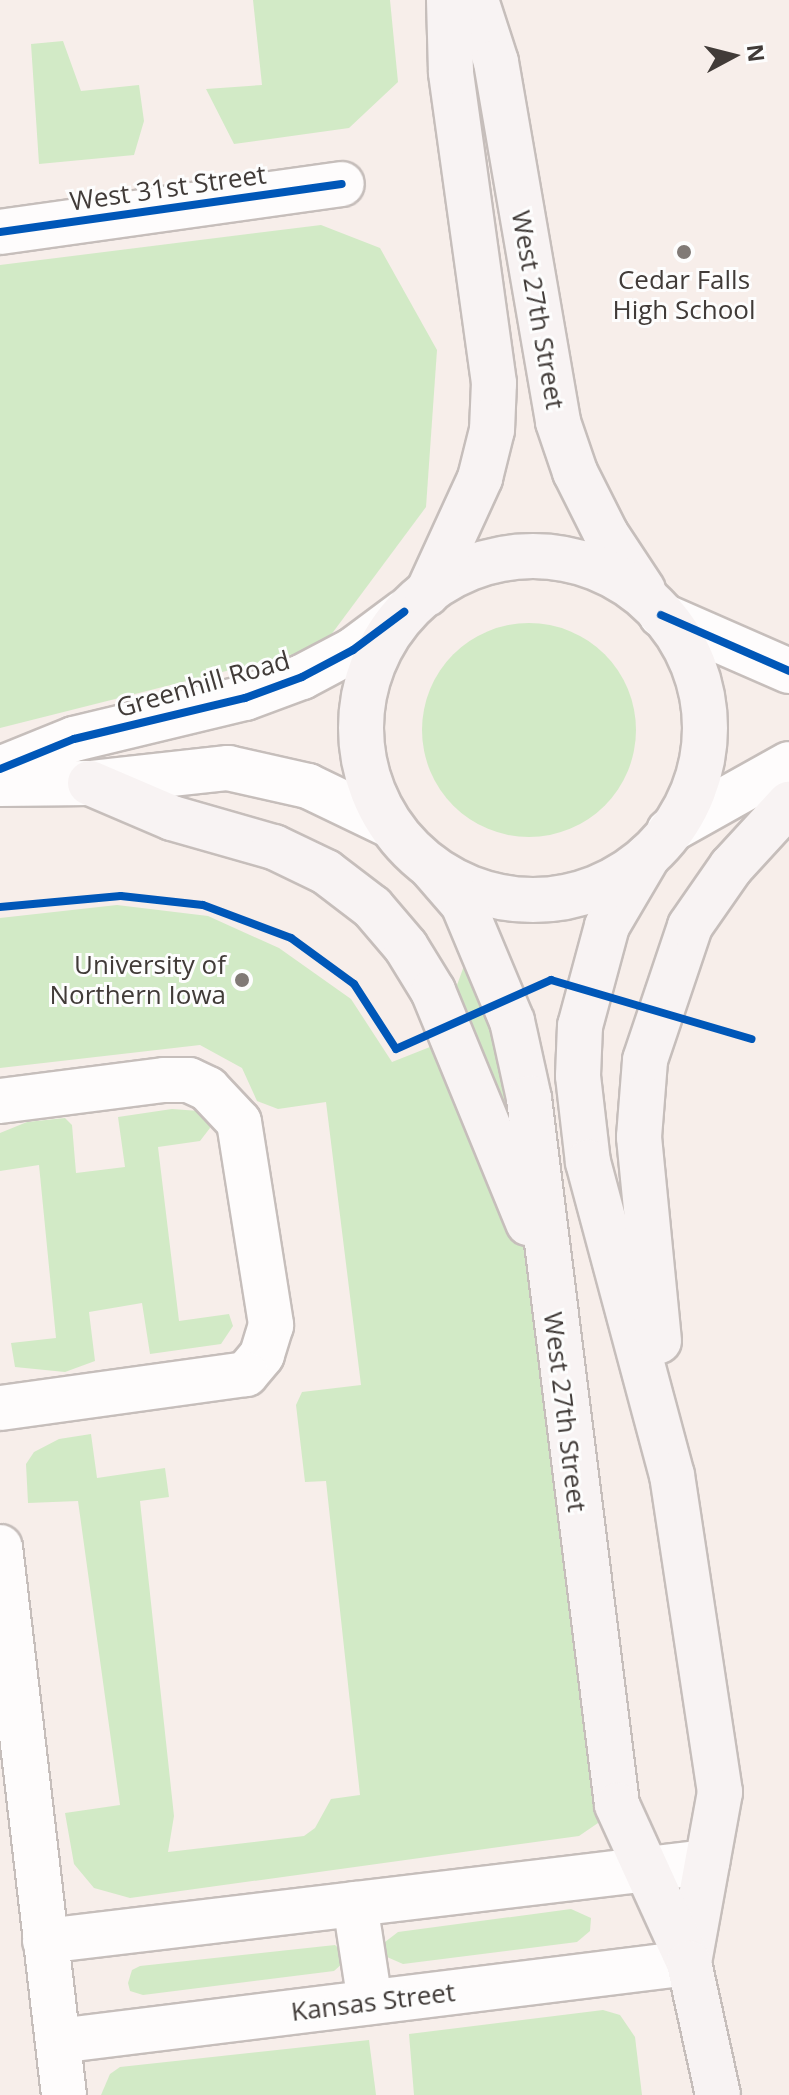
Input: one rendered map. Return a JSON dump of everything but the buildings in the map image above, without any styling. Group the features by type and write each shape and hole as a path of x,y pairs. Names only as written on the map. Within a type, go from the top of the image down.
{"main road":[{"name":"West 27th Street","path":"389,825 365,771 361,711 374,658 416,603 480,478 492,430 489,332 451,72 449,0"},
{"name":"West 27th Street","path":"476,0 496,62 558,422 575,472 606,534 685,646 703,698 703,753 685,810 658,844 607,926 580,1026 578,1076 588,1162 672,1475 720,1792 689,1963"},
{"path":"416,603 447,578 498,558 553,556 606,571 656,609"},
{"path":"90,783 172,818 274,847 326,872 372,907 406,947 433,991 549,1277"},
{"path":"672,1475 639,1137 645,1060 690,926 731,867 789,804"},
{"path":"389,825 431,867 482,894 542,902 599,888 658,844"},
{"name":"West 27th Street","path":"431,867 463,904 512,1021 529,1098 617,1805 689,1963 718,2095"}],"street":[{"name":"West 31st Street","path":"0,232 342,184"},
{"name":"Greenhill Road","path":"0,769 74,739 245,698 302,677 353,650 416,603"},
{"path":"656,609 789,671"},
{"path":"658,844 789,764"},
{"path":"0,784 90,783 228,768 308,786 389,825"},
{"path":"0,1101 164,1080 189,1080 208,1089 239,1122 271,1325 262,1355 246,1374 0,1408"},
{"path":"0,1547 64,2095"},
{"path":"45,1941 707,1862"},
{"path":"355,1904 370,2002"},
{"name":"Kansas Street","path":"58,2041 689,1963"}],"green space":[{"path":"253,0 390,0 398,82 349,128 234,144 206,89 262,85"},
{"path":"63,41 81,91 139,85 144,121 134,155 39,164 31,44"},
{"path":"321,225 380,248 437,350 426,507 322,647 0,728 0,265"},
{"path":"529,623 570,631 605,654 628,689 636,730 628,771 605,806 570,829 529,837 488,829 453,806 430,771 422,730 430,689 453,654 488,631"},
{"path":"117,905 208,916 279,948 351,999 392,1062 435,1045 468,955 499,1031 600,1801 598,1823 579,1836 130,1898 94,1888 74,1864 65,1813 120,1805 78,1501 28,1503 26,1464 34,1452 59,1439 91,1434 97,1478 165,1468 169,1497 140,1501 174,1816 168,1852 304,1836 315,1828 331,1799 360,1795 326,1481 305,1482 296,1405 302,1392 361,1385 326,1102 278,1109 257,1101 242,1068 200,1045 0,1068 0,918"},
{"path":"172,1109 199,1111 208,1116 210,1128 200,1141 158,1147 179,1321 229,1314 233,1326 221,1344 150,1354 142,1303 89,1312 95,1361 65,1372 15,1367 11,1343 56,1338 39,1165 0,1171 0,1133 27,1122 65,1118 72,1125 76,1173 125,1167 118,1117"},
{"path":"571,1909 591,1918 590,1931 577,1942 403,1964 387,1957 385,1942 398,1932"},
{"path":"335,1945 343,1952 343,1963 334,1971 143,1995 130,1991 128,1983 132,1970 140,1966"},
{"path":"603,2010 620,2015 635,2037 642,2095 414,2095 409,2034"},
{"path":"369,2040 376,2095 101,2095 110,2074 120,2067"}],"cycle path":[{"path":"0,232 342,184"},
{"path":"0,769 74,739 245,698 302,677 353,650 404,612"},
{"path":"661,615 789,671"},
{"path":"0,907 121,896 203,905 291,938 354,984 396,1049 551,980 752,1039"}],"place":[{"name":"Cedar Falls High School","path":"684,252"},
{"name":"University of Northern Iowa","path":"242,980"}]}
